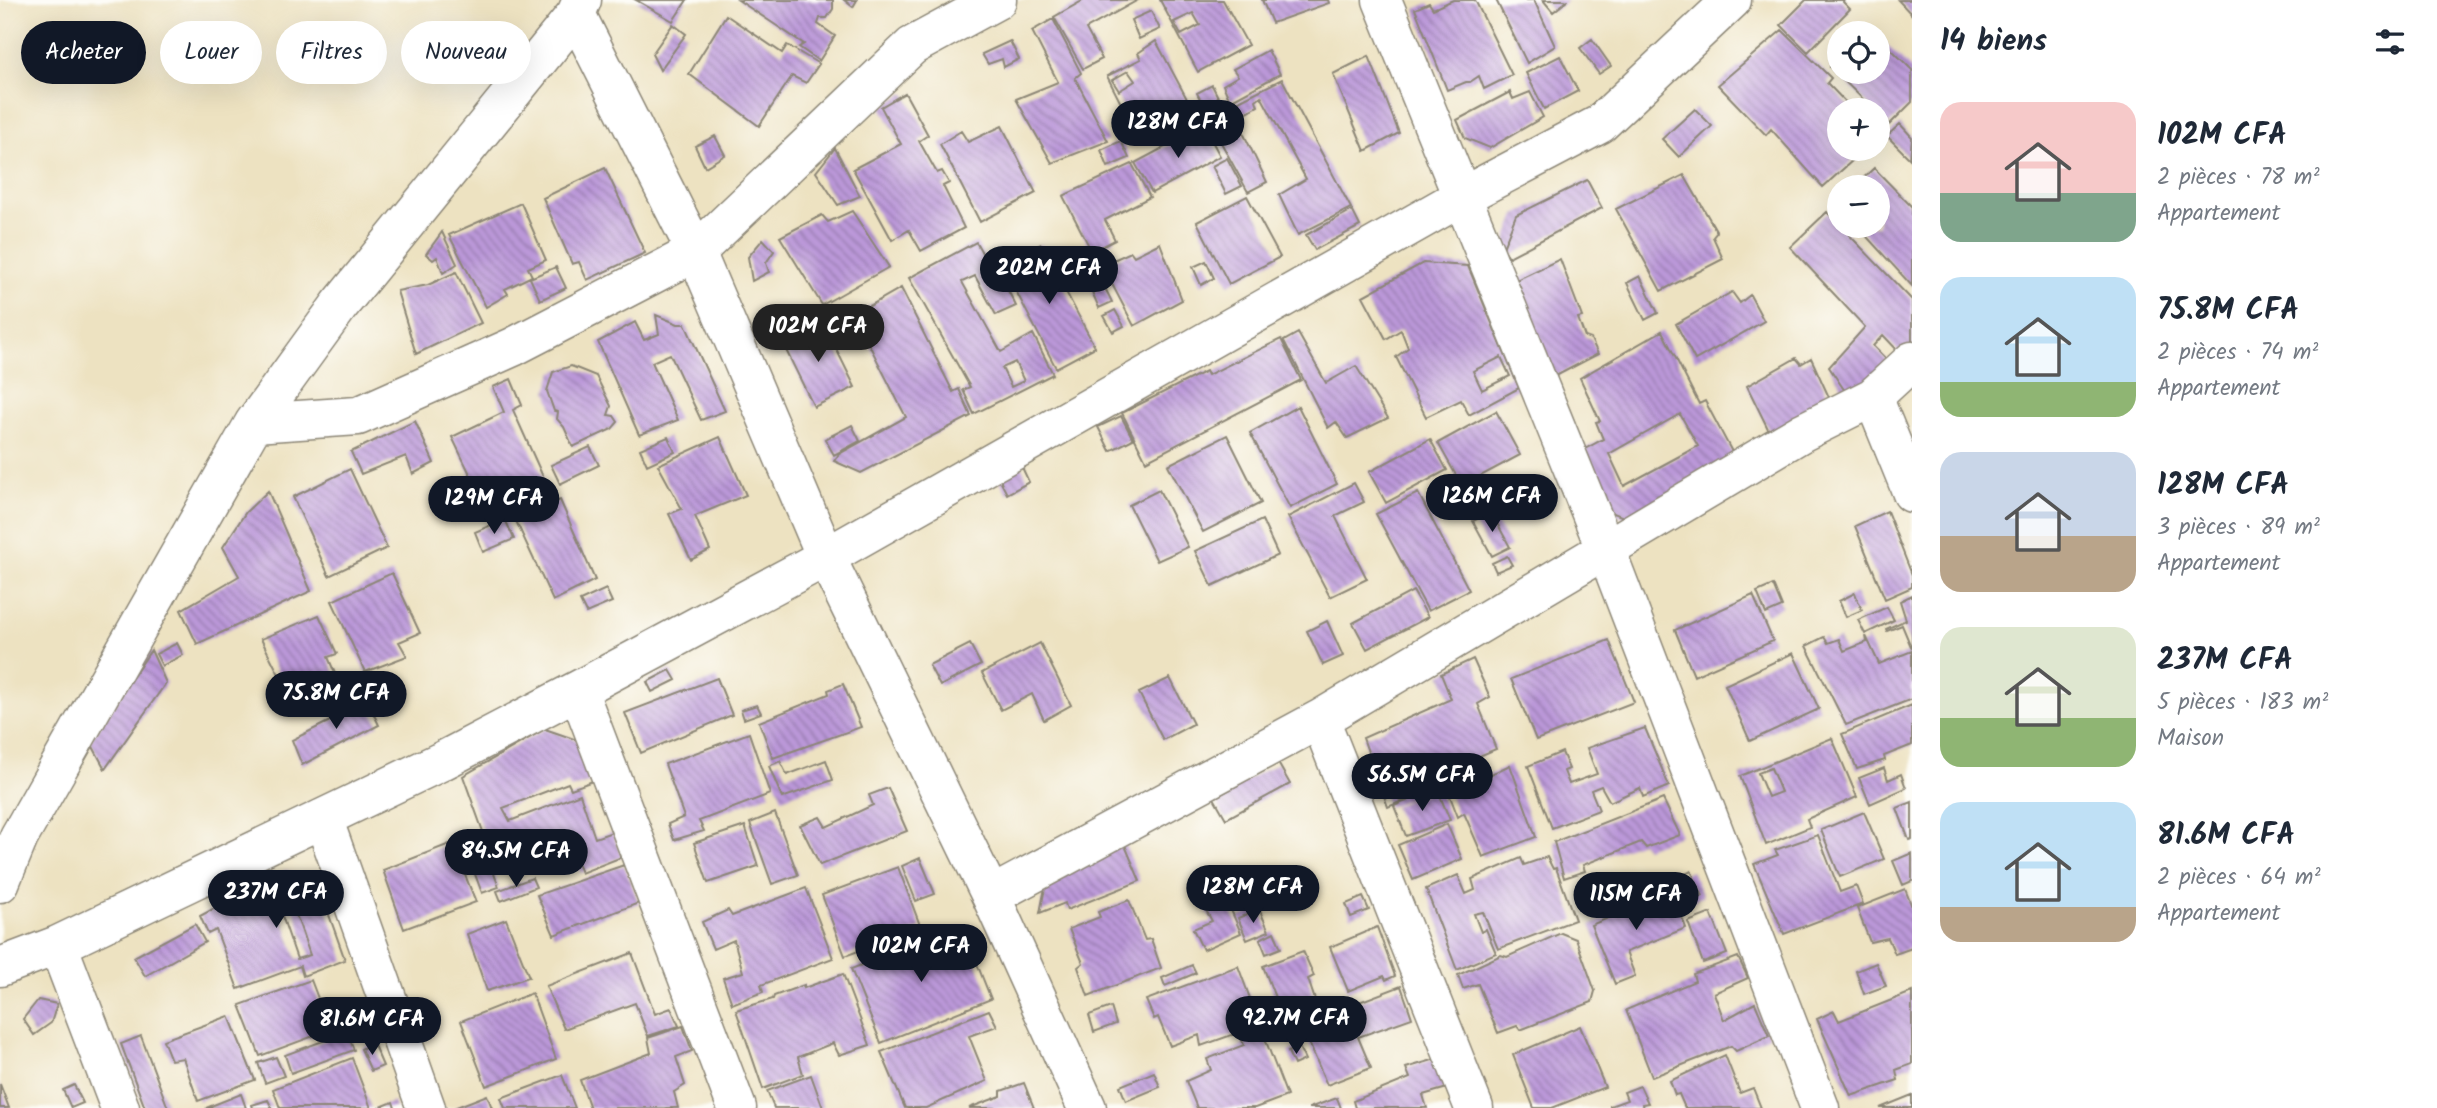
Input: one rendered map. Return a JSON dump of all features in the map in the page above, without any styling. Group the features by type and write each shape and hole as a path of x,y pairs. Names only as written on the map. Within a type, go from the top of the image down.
{"street":[{"path":"912,46 936,0"},
{"path":"254,423 358,416 513,347 696,252 912,46 997,0"},
{"path":"1382,0 1606,550 1820,1108"},
{"path":"0,967 58,945 440,762 826,557 1463,196 1600,124 1732,0"},
{"path":"0,883 19,837 254,423 339,306 579,7 696,252 826,557 991,896 1087,1108"},
{"path":"991,896 1320,719 1803,432 1873,397 1912,361"},
{"path":"1873,397 1912,493"},
{"path":"578,690 737,1108"},
{"path":"1320,719 1474,1108"},
{"path":"323,818 426,1108"},
{"path":"58,945 120,1108"}],"building":[{"path":"636,0 687,0 673,21"},
{"path":"738,0 833,0 833,9 827,18 820,18 818,24 835,36 819,61 799,47 804,44"},
{"path":"844,0 857,0 853,7"},
{"path":"1084,0 1138,0 1086,29 1102,59 1083,69 1054,17"},
{"path":"1160,0 1223,0 1248,45 1198,72","holes":["1193,13 1200,25 1181,35 1174,22"]},
{"path":"1262,0 1328,0 1329,3 1272,23"},
{"path":"1453,0 1475,0 1512,75 1484,89 1479,76 1447,90 1415,9 1429,3 1433,9"},
{"path":"1496,0 1534,0 1555,46 1527,63"},
{"path":"1543,0 1565,0 1567,1 1553,12"},
{"path":"1806,0 1844,0 1850,9 1838,21 1827,21 1827,33 1808,52 1781,25"},
{"path":"1898,0 1912,0 1912,15"},
{"path":"1151,11 1160,29 1139,39 1131,20"},
{"path":"726,15 782,53 787,45 819,64 806,83 792,76 759,126 689,74"},
{"path":"1053,19 1081,73 1075,78 1108,141 1052,163 1016,99 1058,82 1032,31"},
{"path":"673,24 686,34 660,70 652,54"},
{"path":"1782,30 1827,74 1827,84 1841,98 1827,98 1827,161 1852,161 1836,175 1827,175 1827,183 1823,187 1771,129 1766,135 1718,85"},
{"path":"1592,39 1611,66 1599,74 1580,48"},
{"path":"1010,41 1019,59 1004,67 1002,59 988,64 982,54"},
{"path":"1156,41 1194,112 1140,141 1107,76 1141,59 1138,53","holes":["1128,71 1135,81 1119,91 1112,80"]},
{"path":"1890,48 1912,70 1912,102 1890,124 1890,98 1862,98 1847,84 1890,84"},
{"path":"1268,50 1280,74 1230,101 1223,85 1238,76 1233,69"},
{"path":"1369,56 1399,133 1365,151 1333,74"},
{"path":"1560,56 1578,91 1544,109 1526,73"},
{"path":"1282,79 1351,208 1298,235 1279,195 1306,179 1261,96 1256,100 1258,106 1236,118 1267,182 1248,192 1218,137 1232,129 1223,109"},
{"path":"1212,85 1222,105 1207,113 1197,93"},
{"path":"1510,92 1513,99 1530,92 1543,117 1490,148 1465,138 1457,120"},
{"path":"905,93 928,135 919,141 937,173 942,171 949,183 943,186 964,228 921,251 909,230 892,240 853,169 901,144 881,107"},
{"path":"1695,109 1712,126 1679,157 1662,139"},
{"path":"1900,124 1912,137 1910,159 1890,139 1890,133"},
{"path":"1002,126 1036,193 980,222 940,144 961,131 968,142"},
{"path":"1204,126 1220,156 1152,193 1135,163"},
{"path":"715,136 725,155 705,167 695,146"},
{"path":"1121,141 1129,158 1108,167 1101,150"},
{"path":"835,148 860,196 838,205 816,172"},
{"path":"1227,158 1242,186 1226,194 1212,166"},
{"path":"1132,164 1150,197 1105,220 1115,240 1092,252 1063,196"},
{"path":"605,168 645,253 587,280 579,262 572,264 543,198"},
{"path":"1874,168 1881,175 1867,175"},
{"path":"1684,175 1717,232 1713,237 1723,259 1661,291 1616,209"},
{"path":"1587,180 1602,208 1509,257 1503,248 1516,215"},
{"path":"1890,184 1912,207 1912,286 1868,238 1890,238"},
{"path":"1247,196 1280,257 1229,284 1197,222"},
{"path":"521,203 546,260 528,268 532,276 505,289 508,294 486,307 449,235"},
{"path":"1352,210 1360,226 1315,250 1306,235"},
{"path":"852,211 889,267 822,305 780,237 822,215 828,222"},
{"path":"1827,212 1827,238 1852,238 1912,300 1912,348 1853,403 1829,367 1865,327 1790,247","holes":["1883,335 1900,353 1890,363 1873,346"]},
{"path":"442,232 457,264 443,273 437,257 433,260 426,254"},
{"path":"763,239 774,251 766,263 769,272 752,281 748,257"},
{"path":"976,242 994,274 998,271 1016,306 996,315 975,276 962,282 1001,352 1033,334 1053,374 974,414 963,390 970,387 909,278","holes":["1015,362 1024,381 1011,387 1002,368"]},
{"path":"1160,243 1182,300 1134,326 1102,265 1131,252 1134,256"},
{"path":"1041,244 1095,347 1056,368 1002,264"},
{"path":"1560,259 1582,317 1578,318 1585,337 1591,339 1598,354 1552,378 1514,281"},
{"path":"1206,261 1214,278 1201,285 1193,267"},
{"path":"1423,263 1468,266 1519,388 1469,415 1461,400 1426,417 1396,357 1408,348 1401,330 1386,339 1363,296","holes":["1501,357 1510,376 1482,390 1473,371"]},
{"path":"556,267 566,288 540,300 530,278"},
{"path":"456,272 481,323 416,354 397,291 428,285"},
{"path":"1640,276 1658,313 1645,320 1627,283"},
{"path":"1104,286 1112,302 1099,308 1092,292"},
{"path":"901,288 953,392 959,389 971,416 861,473 834,461 839,454 906,417 854,315"},
{"path":"1732,292 1740,303 1750,295 1764,321 1695,360 1676,324"},
{"path":"1115,310 1124,326 1113,332 1104,316"},
{"path":"656,315 685,324 725,411 701,420 670,354 652,362 678,420 639,435 598,342 635,322 644,340 659,334"},
{"path":"823,322 855,387 814,407 782,342"},
{"path":"1662,331 1699,404 1705,401 1740,467 1636,522 1601,508 1585,449 1603,439 1596,422 1600,421 1580,378","holes":["1680,414 1698,446 1624,486 1609,454"]},
{"path":"1298,333 1326,383 1356,366 1388,418 1347,438 1336,422 1328,428 1284,341"},
{"path":"1281,339 1301,380 1146,461 1122,413 1206,371 1208,375"},
{"path":"1796,358 1801,364 1811,358 1833,406 1773,439 1747,386"},
{"path":"571,366 596,376 611,406 608,415 614,416 618,422 612,429 573,447 564,427 557,419 558,412 554,411 547,391 553,372"},
{"path":"511,379 522,405 513,410 544,479 485,505 452,437 504,412 493,387"},
{"path":"1298,406 1337,484 1290,508 1250,433"},
{"path":"1496,411 1520,455 1462,486 1438,443"},
{"path":"1121,416 1133,439 1110,451 1098,427"},
{"path":"415,421 434,463 413,474 406,456 361,474 351,452"},
{"path":"852,425 860,441 834,455 825,439"},
{"path":"1227,435 1261,503 1203,532 1168,465"},
{"path":"668,437 675,452 647,465 640,449"},
{"path":"720,437 746,495 695,516 710,550 691,560 669,514 682,509 658,465"},
{"path":"1430,439 1447,470 1386,503 1369,472"},
{"path":"590,447 599,465 560,484 551,465"},
{"path":"1021,465 1029,482 1007,494 998,477"},
{"path":"350,469 387,548 329,576 293,497"},
{"path":"1354,483 1364,502 1335,516 1367,579 1330,597 1288,517"},
{"path":"1159,490 1188,547 1157,561 1129,505"},
{"path":"268,491 311,591 197,644 181,610 239,576 223,547 246,512"},
{"path":"1418,493 1469,590 1428,611 1376,514"},
{"path":"560,500 595,580 553,601 516,521"},
{"path":"1887,511 1912,575 1912,587 1885,599 1855,526"},
{"path":"1491,512 1510,547 1492,556 1473,521"},
{"path":"505,519 514,539 483,552 475,532"},
{"path":"1262,520 1278,555 1212,586 1195,551"},
{"path":"1507,556 1512,565 1496,572 1492,563"},
{"path":"392,573 420,633 399,642 407,656 365,672 332,601"},
{"path":"1773,585 1782,607 1766,614 1757,592"},
{"path":"606,589 612,602 586,613 580,601"},
{"path":"1413,591 1428,617 1367,649 1353,623"},
{"path":"1855,593 1862,610 1846,617 1839,601"},
{"path":"1753,595 1773,641 1694,676 1675,630"},
{"path":"1912,595 1912,649 1902,625 1887,631 1886,629 1906,620 1900,601"},
{"path":"1887,607 1894,620 1865,634 1858,620"},
{"path":"319,615 337,654 328,657 344,695 299,714 261,639"},
{"path":"1327,621 1343,656 1323,665 1307,631"},
{"path":"1866,636 1879,664 1912,651 1912,699 1846,725 1806,646 1824,637 1828,643 1839,639 1844,651 1867,642"},
{"path":"1609,640 1634,702 1536,740 1511,679"},
{"path":"177,643 183,655 162,666 156,654"},
{"path":"1040,643 1071,705 1044,720 1032,694 1001,710 982,673"},
{"path":"970,644 981,665 940,686 929,665"},
{"path":"151,650 166,683 105,769 90,741"},
{"path":"1793,653 1819,709 1750,741 1725,685"},
{"path":"1473,659 1490,697 1478,704 1496,749 1432,776 1436,787 1388,807 1363,738 1451,699 1441,674"},
{"path":"670,670 676,680 652,692 647,682"},
{"path":"717,678 732,715 641,753 625,713"},
{"path":"1170,678 1193,724 1163,740 1139,693"},
{"path":"843,684 861,727 773,758 759,722 829,694 828,690"},
{"path":"361,688 379,725 302,765 292,740 360,706 352,692"},
{"path":"757,705 761,713 744,719 741,710"},
{"path":"1912,705 1912,745 1884,756 1885,760 1857,769 1842,734"},
{"path":"1645,728 1669,786 1643,797 1640,788 1610,802 1601,786 1591,790 1599,810 1552,828 1528,766 1562,752 1569,769 1564,771 1569,784 1597,774 1587,748"},
{"path":"545,729 580,741 593,781 571,789 568,783 503,808 510,821 580,794 595,838 612,832 622,857 581,873 573,852 528,868 522,853 494,862 463,776"},
{"path":"749,733 770,794 699,821 704,831 674,840 668,824 684,817 665,764"},
{"path":"1832,738 1857,797 1807,819 1810,827 1766,845 1740,776","holes":["1771,768 1781,792 1768,797 1758,773"]},
{"path":"826,760 833,780 782,798 769,766 780,761 787,775"},
{"path":"1278,763 1290,784 1226,819 1214,798"},
{"path":"1510,765 1536,837 1483,857 1464,813 1458,817 1448,791 1473,779 1475,784 1490,779 1489,775"},
{"path":"1884,768 1888,780 1901,774 1906,788 1870,804 1859,778"},
{"path":"888,788 907,831 820,865 800,825 820,817 826,827 873,805 869,795"},
{"path":"1437,789 1450,820 1406,836 1394,806"},
{"path":"1663,799 1680,835 1646,848 1641,842 1583,865 1585,871 1564,878 1554,842"},
{"path":"1912,802 1912,839 1909,840 1897,808"},
{"path":"1864,812 1884,859 1840,877 1821,830"},
{"path":"775,813 798,875 772,884 750,823"},
{"path":"1447,824 1462,859 1413,880 1398,845"},
{"path":"745,826 758,866 708,883 694,843"},
{"path":"478,832 499,887 482,893 462,839"},
{"path":"1818,835 1840,892 1856,886 1863,904 1784,934 1754,864 1778,855 1775,850"},
{"path":"452,843 476,902 404,929 383,870"},
{"path":"1124,843 1140,881 1067,910 1065,903 1040,913 1046,883"},
{"path":"1912,853 1912,881 1903,885 1893,861"},
{"path":"1547,857 1553,869 1556,868 1575,920 1498,949 1483,912 1474,914 1481,932 1486,929 1496,953 1457,970 1426,889 1458,875 1466,894 1475,890 1472,879 1521,858 1524,865"},
{"path":"920,858 935,894 916,901 902,866"},
{"path":"624,865 639,903 554,935 537,895"},
{"path":"898,867 921,928 845,956 822,895"},
{"path":"286,870 318,884 345,960 303,976 300,966 238,989 216,930 208,934 200,916","holes":["294,909 310,955 297,959 281,913"]},
{"path":"1691,871 1703,896 1682,907 1670,882"},
{"path":"532,878 536,887 501,901 497,891"},
{"path":"806,888 833,958 761,985 763,992 732,1004 723,978 743,972 734,940 713,949 702,922 728,910 732,916"},
{"path":"1905,889 1912,907 1912,948 1895,954 1888,938 1870,942 1857,908"},
{"path":"1672,892 1686,928 1626,952 1635,976 1615,984 1591,925"},
{"path":"1225,896 1241,933 1203,950 1193,929 1212,921 1203,905"},
{"path":"1363,897 1369,910 1351,917 1346,904"},
{"path":"1129,900 1145,940 1151,939 1161,968 1088,996 1078,967 1083,963 1069,929 1100,917 1098,912"},
{"path":"1259,909 1269,931 1247,940 1238,918"},
{"path":"1711,913 1727,954 1703,963 1688,922"},
{"path":"506,919 529,977 487,991 467,934"},
{"path":"195,924 205,942 145,976 134,957"},
{"path":"962,926 991,999 881,1043 851,969"},
{"path":"1377,927 1395,976 1386,980 1384,976 1348,991 1330,947"},
{"path":"1274,932 1281,948 1266,954 1260,939"},
{"path":"1561,933 1576,939 1595,991 1592,1002 1520,1030 1517,1026 1498,1033 1478,984 1463,989 1458,975 1501,955 1507,957"},
{"path":"1303,951 1314,976 1308,979 1317,1006 1306,1010 1304,1007 1282,1016 1263,966"},
{"path":"632,953 655,1014 671,1008 679,1026 648,1036 635,1003 564,1029 546,986"},
{"path":"1738,957 1748,978 1714,993 1724,1020 1755,1003 1769,1036 1736,1051 1731,1046 1652,1077 1626,1010 1695,981 1693,974"},
{"path":"1876,963 1886,986 1864,994 1856,971"},
{"path":"1192,965 1196,973 1165,986 1162,978"},
{"path":"1238,966 1261,1028 1242,1037 1240,1032 1201,1046 1199,1035 1170,1046 1158,1017 1154,1019 1146,1000"},
{"path":"843,974 870,1045 839,1055 833,1043 798,1057 803,1074 763,1089 736,1010"},
{"path":"311,980 330,1030 260,1056 240,1005"},
{"path":"1401,986 1412,1018 1358,1037 1371,1068 1327,1085 1301,1024"},
{"path":"1912,992 1912,1064 1896,1070 1898,1080 1851,1096 1817,1019 1834,1011 1839,1021"},
{"path":"532,993 556,1059 486,1086 461,1021"},
{"path":"38,1000 57,1004 51,1023 34,1035 23,1019"},
{"path":"1111,1007 1116,1024 1094,1032 1089,1015"},
{"path":"989,1010 997,1026 969,1036 987,1081 926,1108 905,1108 881,1052"},
{"path":"229,1016 255,1080 198,1101 183,1058 171,1060 163,1040"},
{"path":"683,1026 692,1051 676,1057 685,1085 674,1092 678,1108 590,1108 580,1080 651,1053 648,1038"},
{"path":"1580,1026 1605,1087 1552,1108 1534,1108 1513,1055"},
{"path":"1262,1031 1287,1096 1255,1108 1197,1108 1186,1081 1211,1070 1207,1059 1244,1045 1242,1040"},
{"path":"347,1032 354,1050 291,1073 285,1055"},
{"path":"141,1036 168,1108 145,1108 121,1044"},
{"path":"373,1043 383,1066 371,1071 361,1049"},
{"path":"1299,1047 1305,1060 1294,1065 1288,1052"},
{"path":"1725,1055 1740,1093 1753,1088 1761,1108 1685,1108 1679,1094 1675,1095 1670,1081"},
{"path":"276,1057 284,1076 265,1083 258,1063"},
{"path":"352,1058 371,1108 280,1108 273,1089"},
{"path":"1436,1059 1447,1088 1423,1095 1427,1108 1355,1108 1353,1101 1410,1078 1406,1068"},
{"path":"1154,1072 1160,1087 1126,1101 1120,1086"},
{"path":"562,1075 575,1108 505,1108 501,1098"},
{"path":"811,1075 823,1108 774,1108 767,1091"},
{"path":"1024,1083 1034,1108 969,1108 1001,1096 1001,1091"},
{"path":"0,1084 9,1108 0,1108"},
{"path":"74,1085 83,1103 71,1108 63,1090"},
{"path":"1640,1086 1648,1103 1642,1104 1643,1108 1610,1108 1627,1100 1624,1092"},
{"path":"241,1094 246,1108 206,1108"},
{"path":"487,1095 492,1108 454,1108"},
{"path":"1912,1095 1912,1108 1880,1108"},
{"path":"1337,1098 1341,1108 1309,1108"},
{"path":"268,1100 272,1108 253,1108 252,1105"},
{"path":"393,1102 395,1108 378,1108"}]}
